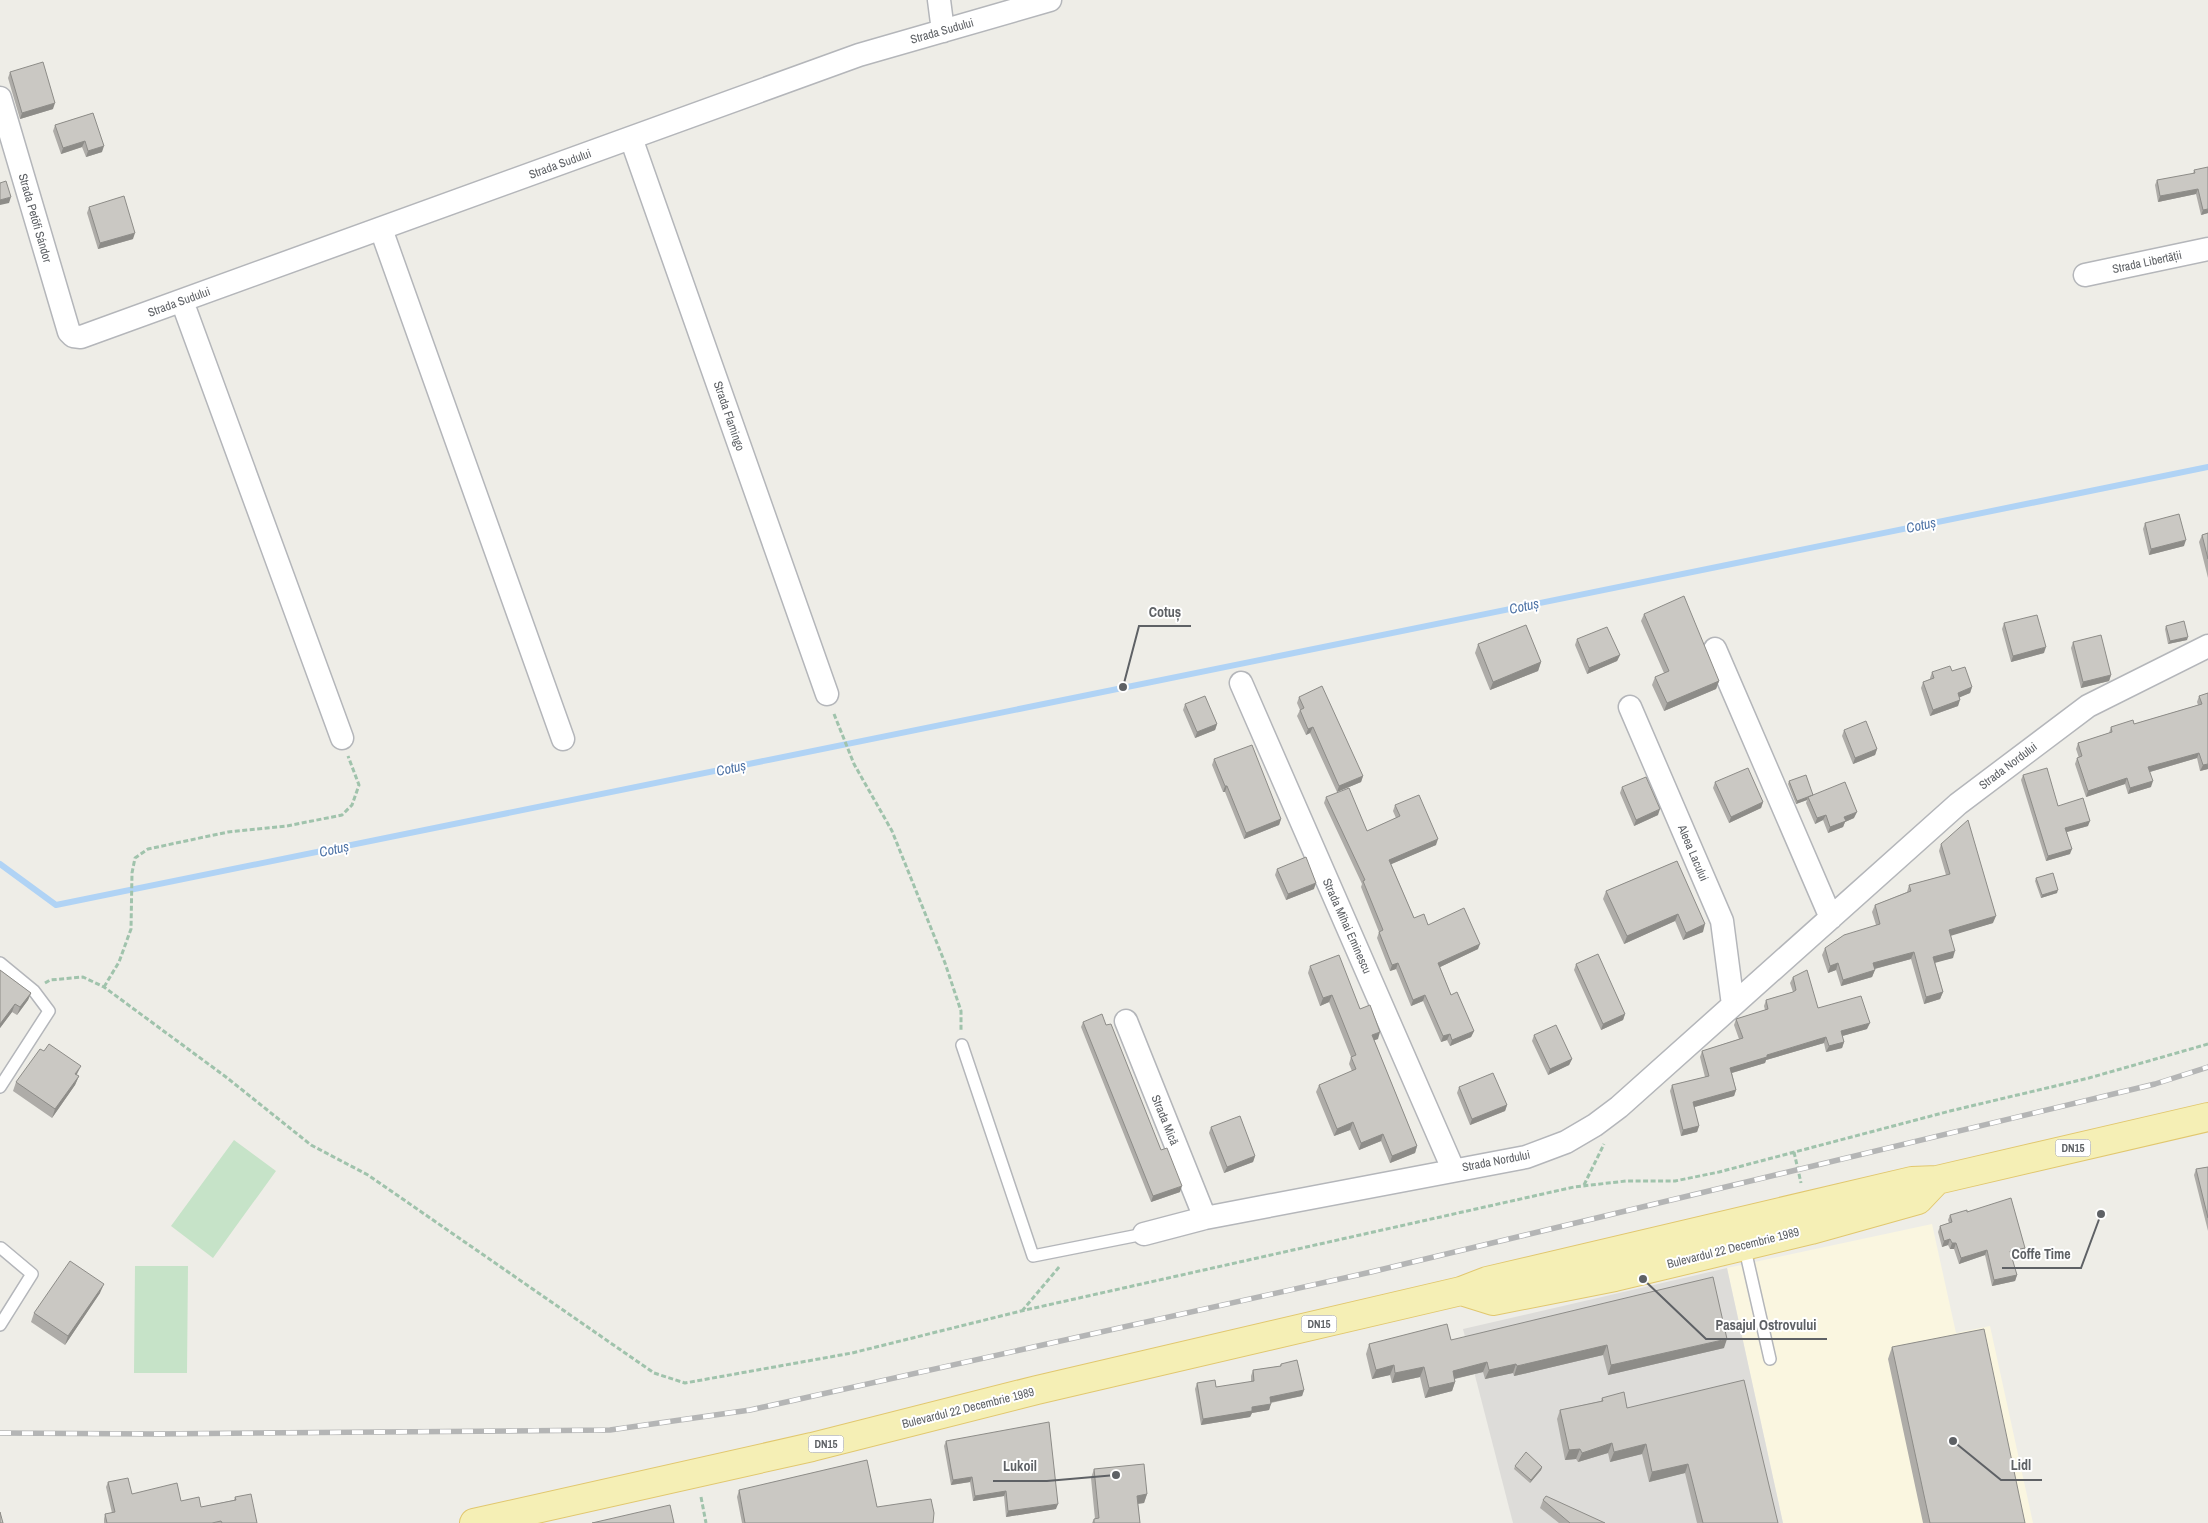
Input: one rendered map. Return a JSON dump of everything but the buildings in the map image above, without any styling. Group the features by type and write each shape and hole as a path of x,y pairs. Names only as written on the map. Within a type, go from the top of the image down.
{"main road":[{"name":"Bulevardul 22 Decembrie 1989","path":"1742,1233 1806,1205 1912,1180 1937,1180 2208,1117"},
{"name":"Bulevardul 22 Decembrie 1989","path":"474,1523 812,1447 1041,1389 1461,1291 1487,1281 1742,1233 1811,1230 1918,1200 1937,1180"}],"street":[{"path":"939,0 943,30"},
{"name":"Strada Sudului","path":"73,336 81,338 859,55 1050,0"},
{"name":"Strada Petöfi Sándor","path":"0,98 65,321 69,332 73,336"},
{"name":"Strada Flamingo","path":"631,138 827,694"},
{"path":"381,229 563,739"},
{"name":"Strada Libertății","path":"2085,275 2208,249"},
{"path":"182,301 342,738"},
{"name":"Strada Nordului","path":"1144,1234 1204,1218 1453,1169 1526,1157 1566,1142 1595,1125 1620,1107 1958,804 2088,706 2208,646"},
{"path":"1715,649 1831,918"},
{"name":"Strada Mihai Eminescu","path":"1241,683 1453,1169"},
{"name":"Aleea Lacului","path":"1630,706 1722,922 1733,1005"},
{"name":"Strada Mică","path":"1126,1021 1204,1218"}],"lane":[{"path":"0,963 34,991 49,1011 0,1086"},
{"path":"962,1045 1033,1256 1144,1234"},
{"path":"1742,1233 1770,1359"},
{"path":"0,1248 32,1274 0,1325"}],"path":[{"path":"827,694 854,764 892,831 944,963 961,1011 962,1045"},
{"path":"104,987 119,962 131,929 132,873 135,858 148,849 228,832 287,826 342,815 352,805 358,785 342,738"},
{"path":"34,991 50,980 83,977 104,987 226,1077 312,1145 368,1175 654,1373 685,1383 852,1353 1021,1311 1584,1186 1626,1181 1675,1181 1719,1172 2089,1078 2208,1044"},
{"path":"1584,1186 1606,1140"},
{"path":"1794,1152 1806,1205"},
{"path":"1021,1311 1076,1247"},
{"path":"700,1492 706,1523"}],"shaded area":[{"path":"1932,1224 1956,1333 1990,1326 2033,1523 1783,1523 1727,1268"},
{"path":"1727,1268 1783,1523 1513,1523 1463,1329"}],"green space":[{"path":"234,1140 276,1171 213,1258 171,1226"},
{"path":"135,1266 188,1266 187,1373 134,1373"}],"waterway":[{"name":"Cotuș","path":"0,864 56,905 2208,467"}],"railway":[{"path":"0,1433 154,1434 610,1430 750,1410 1371,1272 2155,1084 2208,1067"}],"place":[{"name":"Cotuș","path":"1123,687"},
{"name":"Coffe Time","path":"2101,1214"},
{"name":"Pasajul Ostrovului","path":"1643,1279"},
{"name":"Lidl","path":"1953,1441"},
{"name":"Lukoil","path":"1116,1475"}]}
